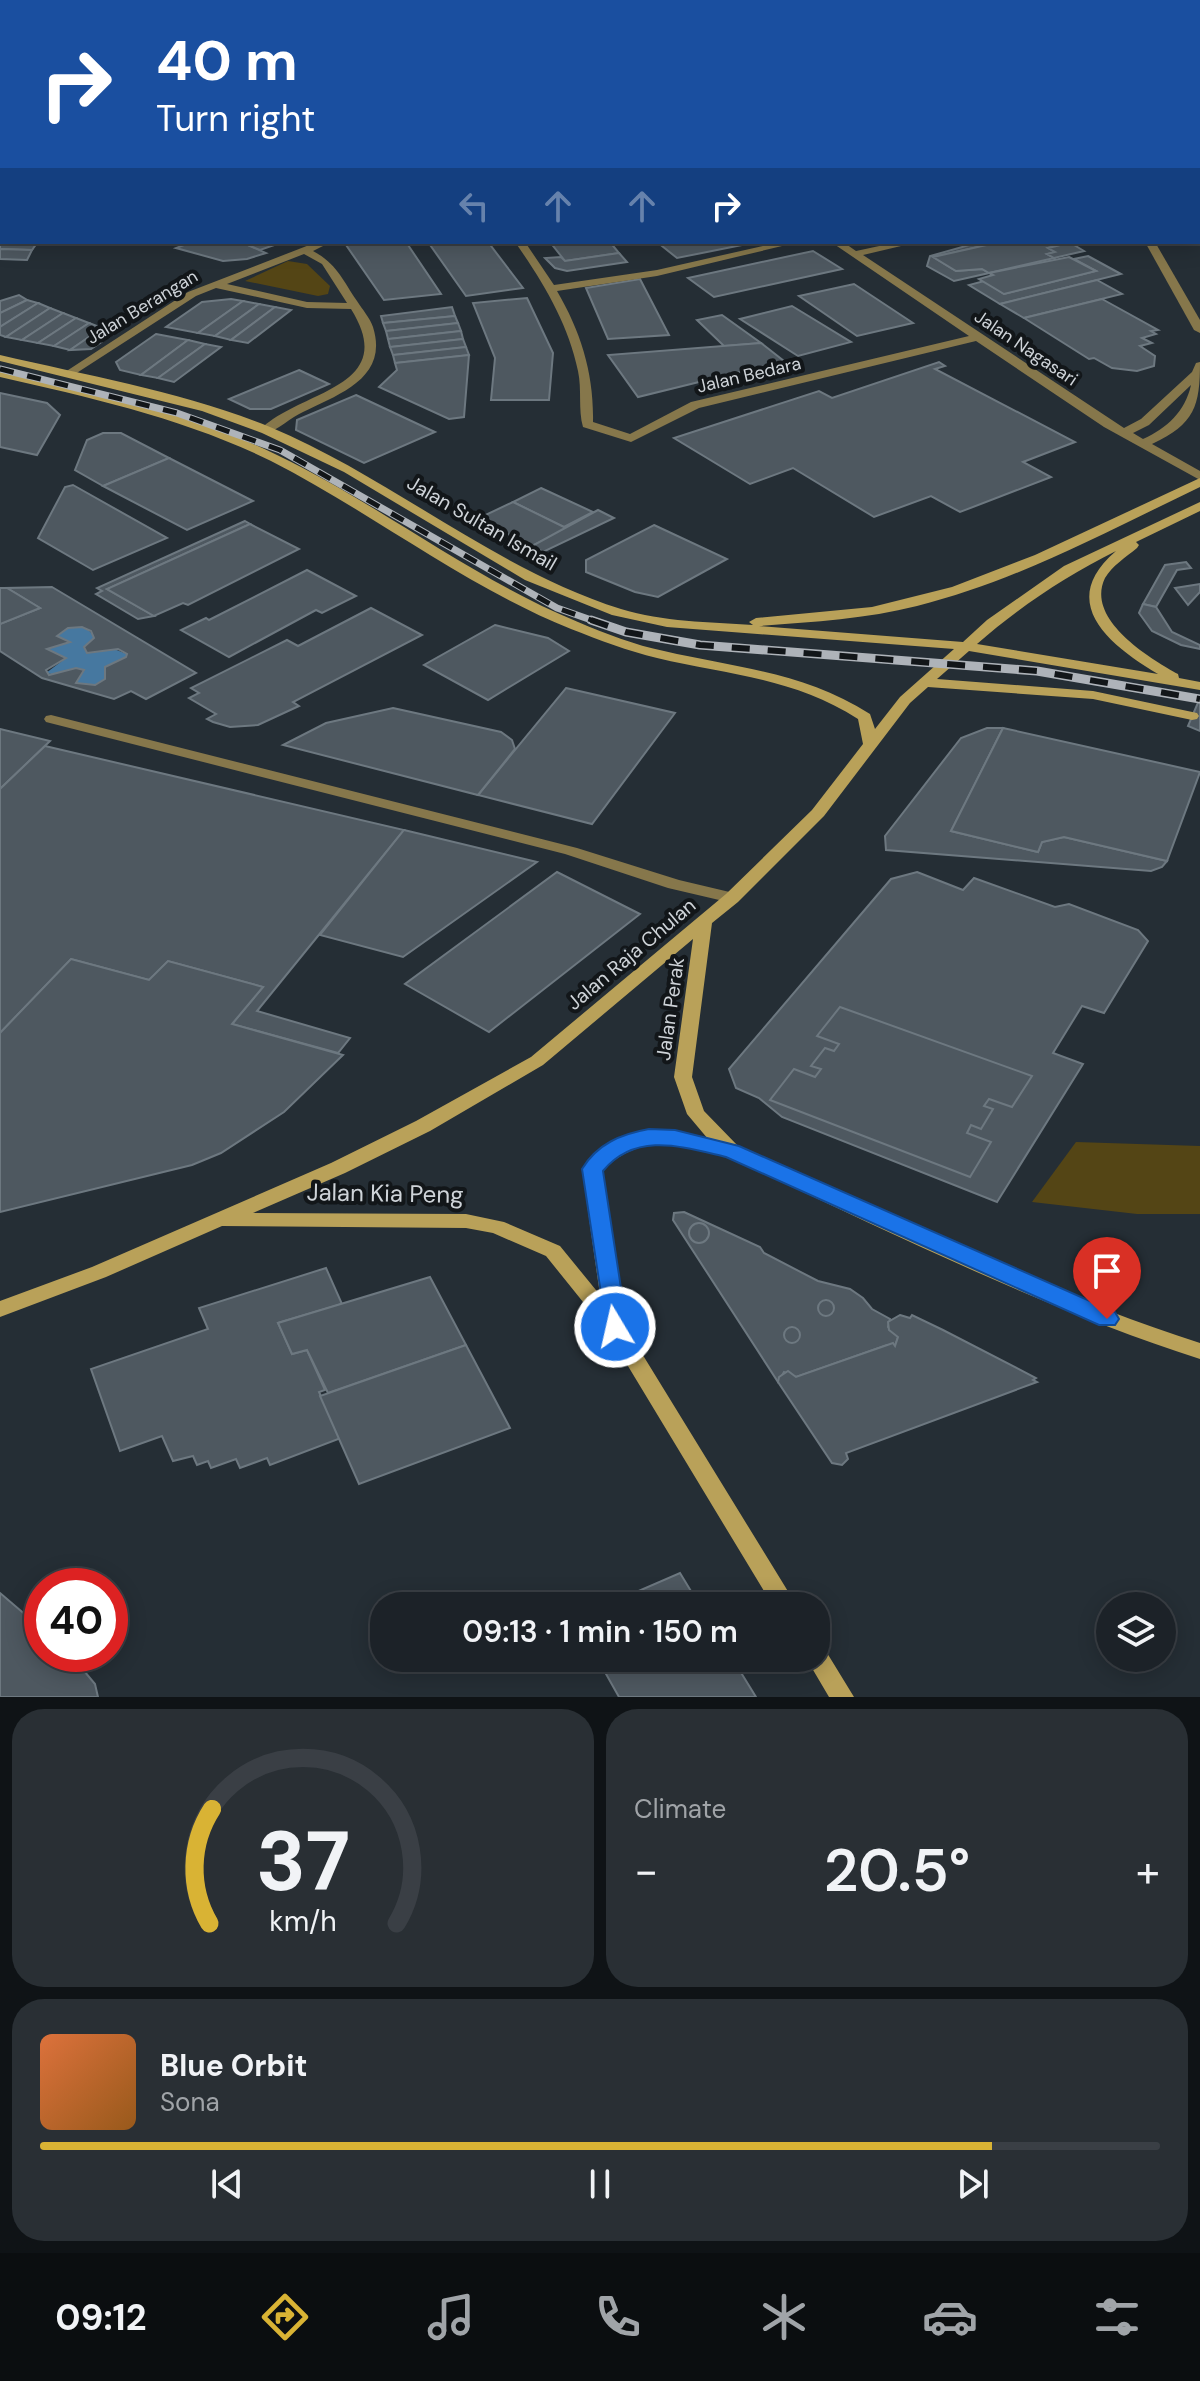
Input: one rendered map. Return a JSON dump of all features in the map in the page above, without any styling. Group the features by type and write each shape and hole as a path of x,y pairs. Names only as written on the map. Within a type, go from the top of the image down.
{"main road":[{"name":"Jalan Sultan Ismail","path":"0,358 206,408 266,430 348,469 530,577 617,612 667,623 966,646 1193,685"},
{"path":"3,375 157,412 272,457 515,599 575,626 667,657 770,674 807,684 843,701 865,717 871,744"},
{"path":"667,623 821,617 915,602 987,578 1200,482"},
{"name":"Jalan Raja Chulan","path":"0,1309 99,1272 386,1144 537,1061 732,898 818,813 905,700 966,646 1021,600 1069,569 1200,506"},
{"path":"1160,525 1104,569 1093,596 1099,618 1110,629 1147,661 1193,685"},
{"path":"927,683 1093,695 1192,716"},
{"name":"Jalan Perak","path":"704,922 683,1077 696,1114 731,1151 1022,1284 1135,1330 1200,1351"},
{"path":"615,1327 592,1169 602,1158 628,1141 649,1137 675,1138 731,1151"},
{"name":"Jalan Kia Peng","path":"218,1220 428,1219 497,1227 553,1251 615,1327 776,1592"},
{"path":"827,1672 842,1697"}],"street":[{"name":"Jalan Berangan","path":"68,374 192,294 321,244"},
{"name":"Jalan Bedara","path":"521,244 554,288 582,351 589,401 587,424 631,438 695,405 978,337"},
{"path":"554,288 657,273 785,244"},
{"name":"Jalan Nagasari","path":"839,244 1123,433 1200,476"},
{"path":"854,254 903,244"},
{"path":"1151,244 1200,330"},
{"path":"266,430 286,415 347,386 369,363 373,344 367,326 326,262 305,250"},
{"path":"215,285 307,305 352,306"},
{"path":"1123,433 1145,422 1199,369"},
{"path":"1141,444 1153,439 1192,409 1199,399 1199,369"},
{"path":"51,719 571,851 674,884 732,898"}],"shaded area":[{"path":"288,261 307,264 330,286 328,294 318,296 245,281"},
{"path":"1076,1142 1200,1146 1200,1214 1137,1214 1032,1202"}],"water":[{"path":"85,628 92,634 94,638 84,647 87,653 114,649 127,654 126,658 105,667 105,679 95,685 76,683 83,670 46,673 66,658 47,649 64,629"}],"building":[{"path":"0,244 36,244 32,250 0,249"},
{"path":"187,244 246,244 266,253 247,259 223,261 176,248"},
{"path":"246,244 277,244 260,250"},
{"path":"407,244 441,294 384,300 346,245"},
{"path":"429,244 490,244 523,288 466,296"},
{"path":"552,244 612,244 619,253 565,261"},
{"path":"660,244 747,244 677,258"},
{"path":"973,244 991,244 933,257 956,271 982,269 989,273 954,281 927,266 930,256"},
{"path":"991,244 1057,246 1048,248 1055,252 1047,254 1054,258 989,273 982,269 956,271 933,257"},
{"path":"1053,244 1072,244 1084,251 1054,258 1047,254 1055,252 1048,248 1057,246"},
{"path":"0,249 32,250 27,260 0,259"},
{"path":"813,251 842,269 714,297 688,278"},
{"path":"619,253 627,262 567,271 555,268 545,258 561,257 565,261"},
{"path":"1088,256 1121,274 1000,304 969,285 984,281 1004,294 1096,271 1074,259"},
{"path":"1069,257 1096,271 1004,294 979,279 993,275 989,273"},
{"path":"640,279 669,335 608,339 586,288"},
{"path":"1097,280 1122,294 1024,318 1000,304"},
{"path":"854,284 913,323 857,336 799,296"},
{"path":"19,295 27,300 0,313 0,301"},
{"path":"527,298 553,353 549,400 491,400 495,358 473,303"},
{"path":"1102,299 1158,330 1151,331 1156,334 1142,338 1152,343 1140,346 1155,356 1154,366 1137,371 1112,368 1094,358 1089,359 1024,318"},
{"path":"27,300 38,303 0,327 0,313"},
{"path":"243,301 198,333 166,327 202,302"},
{"path":"243,301 259,304 215,336 198,333"},
{"path":"38,303 50,308 6,337 0,335 0,327"},
{"path":"259,304 275,307 231,340 215,336"},
{"path":"792,306 851,342 798,356 740,319"},
{"path":"275,307 291,310 248,343 231,340"},
{"path":"452,307 455,316 383,323 381,316"},
{"path":"50,308 63,313 22,340 6,337"},
{"path":"63,313 76,318 38,343 22,340"},
{"path":"722,315 761,343 724,346 697,320"},
{"path":"455,316 458,323 386,331 383,323"},
{"path":"76,318 89,323 54,346 38,343"},
{"path":"89,323 102,328 70,350 54,346"},
{"path":"458,323 461,331 388,339 386,331"},
{"path":"102,328 115,333 91,349 70,350"},
{"path":"461,331 463,339 390,347 388,339"},
{"path":"156,334 188,340 141,375 120,370 116,362"},
{"path":"463,339 466,347 393,355 390,347"},
{"path":"188,340 205,344 158,378 141,375"},
{"path":"761,343 784,361 638,397 608,355"},
{"path":"205,344 221,347 174,382 158,378"},
{"path":"466,347 469,355 395,363 393,355"},
{"path":"469,355 464,417 449,419 379,387 397,370 395,363"},
{"path":"939,362 945,366 935,369 1075,442 1023,462 1051,477 960,512 931,496 874,517 793,468 750,484 674,438 819,391 832,398"},
{"path":"299,370 329,384 271,409 250,409 229,399"},
{"path":"0,393 47,403 60,415 37,455 0,447"},
{"path":"356,395 435,432 364,463 296,430 297,420"},
{"path":"103,433 121,433 169,458 103,486 75,470 87,440"},
{"path":"169,458 253,501 187,530 103,486"},
{"path":"73,485 167,538 93,570 38,538 65,487"},
{"path":"541,488 593,512 564,527 513,502"},
{"path":"513,502 567,529 532,546 477,519"},
{"path":"598,510 614,518 543,552 532,546"},
{"path":"245,521 250,524 107,589 154,616 138,619 96,594 102,591 97,588"},
{"path":"250,524 299,549 188,605 183,603 154,616 107,589"},
{"path":"654,525 727,559 658,597 635,592 586,572 586,560"},
{"path":"1186,562 1191,568 1177,570 1156,607 1143,604 1165,565"},
{"path":"307,570 356,596 322,613 316,610 229,657 181,630 206,618 209,620"},
{"path":"1200,584 1200,592 1188,605 1175,588"},
{"path":"52,587 196,673 146,699 131,691 114,699 42,678 0,651 0,624 40,608 7,588","holes":["82,627 91,631 94,638 84,647 87,653 118,649 127,654 105,667 105,679 95,685 76,683 84,670 76,668 49,675 46,670 66,658 47,649 70,642 57,636 68,628"]},
{"path":"0,588 7,588 40,608 0,624"},
{"path":"1143,604 1156,607 1172,632 1200,645 1200,649 1181,645 1152,631 1139,613"},
{"path":"371,608 422,635 293,702 299,706 258,725 230,727 213,722 207,719 216,714 189,698 199,693 191,688 287,640 298,646"},
{"path":"495,625 548,638 569,651 488,700 424,665"},
{"path":"566,688 675,713 592,824 478,795"},
{"path":"1200,698 1200,731 1188,726"},
{"path":"393,708 501,732 512,740 515,749 478,795 283,745 326,723"},
{"path":"987,728 1003,728 951,831 1038,852 1042,842 1064,837 1167,861 1162,867 1151,871 886,850 885,836 961,738"},
{"path":"1003,728 1200,772 1167,861 1064,837 1042,842 1038,852 951,831"},
{"path":"0,729 50,741 0,789"},
{"path":"45,746 404,830 257,1011 350,1038 338,1053 232,1024 263,987 168,961 149,980 71,959 0,1033 0,789"},
{"path":"404,830 537,862 403,957 320,935"},
{"path":"557,872 640,914 489,1032 405,984"},
{"path":"917,872 963,890 974,878 1055,907 1069,904 1138,930 1148,941 1104,1013 1082,1006 1053,1053 1083,1064 997,1202 782,1117 759,1098 736,1088 729,1069 891,879"},
{"path":"71,959 149,980 168,961 263,987 232,1024 343,1055 284,1112 221,1153 192,1165 0,1212 0,1033"},
{"path":"840,1007 1032,1076 1012,1107 989,1099 984,1106 993,1109 981,1129 971,1125 967,1133 991,1142 970,1177 770,1100 794,1069 815,1077 821,1069 811,1066 825,1048 834,1051 839,1044 817,1036"},
{"path":"684,1212 760,1247 764,1253 818,1281 850,1289 872,1309 890,1319 888,1327 898,1337 895,1346 887,1345 796,1377 784,1372 778,1382 673,1220 674,1213"},
{"path":"699,1223 706,1226 709,1233 706,1240 699,1243 692,1240 689,1233 692,1226"},
{"path":"326,1268 342,1304 278,1323 292,1354 307,1350 325,1390 319,1392 341,1438 270,1465 267,1458 240,1468 236,1459 211,1468 208,1461 197,1465 193,1456 173,1461 162,1436 120,1451 91,1369 208,1329 199,1308"},
{"path":"430,1277 466,1345 328,1393 307,1350 292,1354 278,1323"},
{"path":"826,1300 832,1302 832,1314 826,1316 820,1314 818,1308 820,1302"},
{"path":"900,1315 910,1318 912,1315 943,1330 1036,1378 1033,1380 1037,1382 846,1453 848,1459 842,1465 832,1463 778,1382 779,1377 788,1371 796,1377 893,1343 895,1346 898,1337 889,1330 888,1322"},
{"path":"789,1327 795,1327 800,1335 798,1341 789,1343 784,1338 784,1332"},
{"path":"466,1345 510,1428 359,1484 320,1396"},
{"path":"680,1573 692,1592 636,1592"},
{"path":"0,1593 24,1614 24,1672 85,1672 95,1684 98,1697 0,1697"},
{"path":"605,1672 741,1672 756,1697 619,1697"}],"railway":[{"path":"0,369 177,413 280,450 557,608 597,622"},
{"path":"591,620 626,632 700,645 1037,671 1200,699"}],"route":[{"path":"615,1327 592,1169 613,1149 628,1141 649,1137 675,1138 731,1151 1022,1284 1107,1319"}]}
